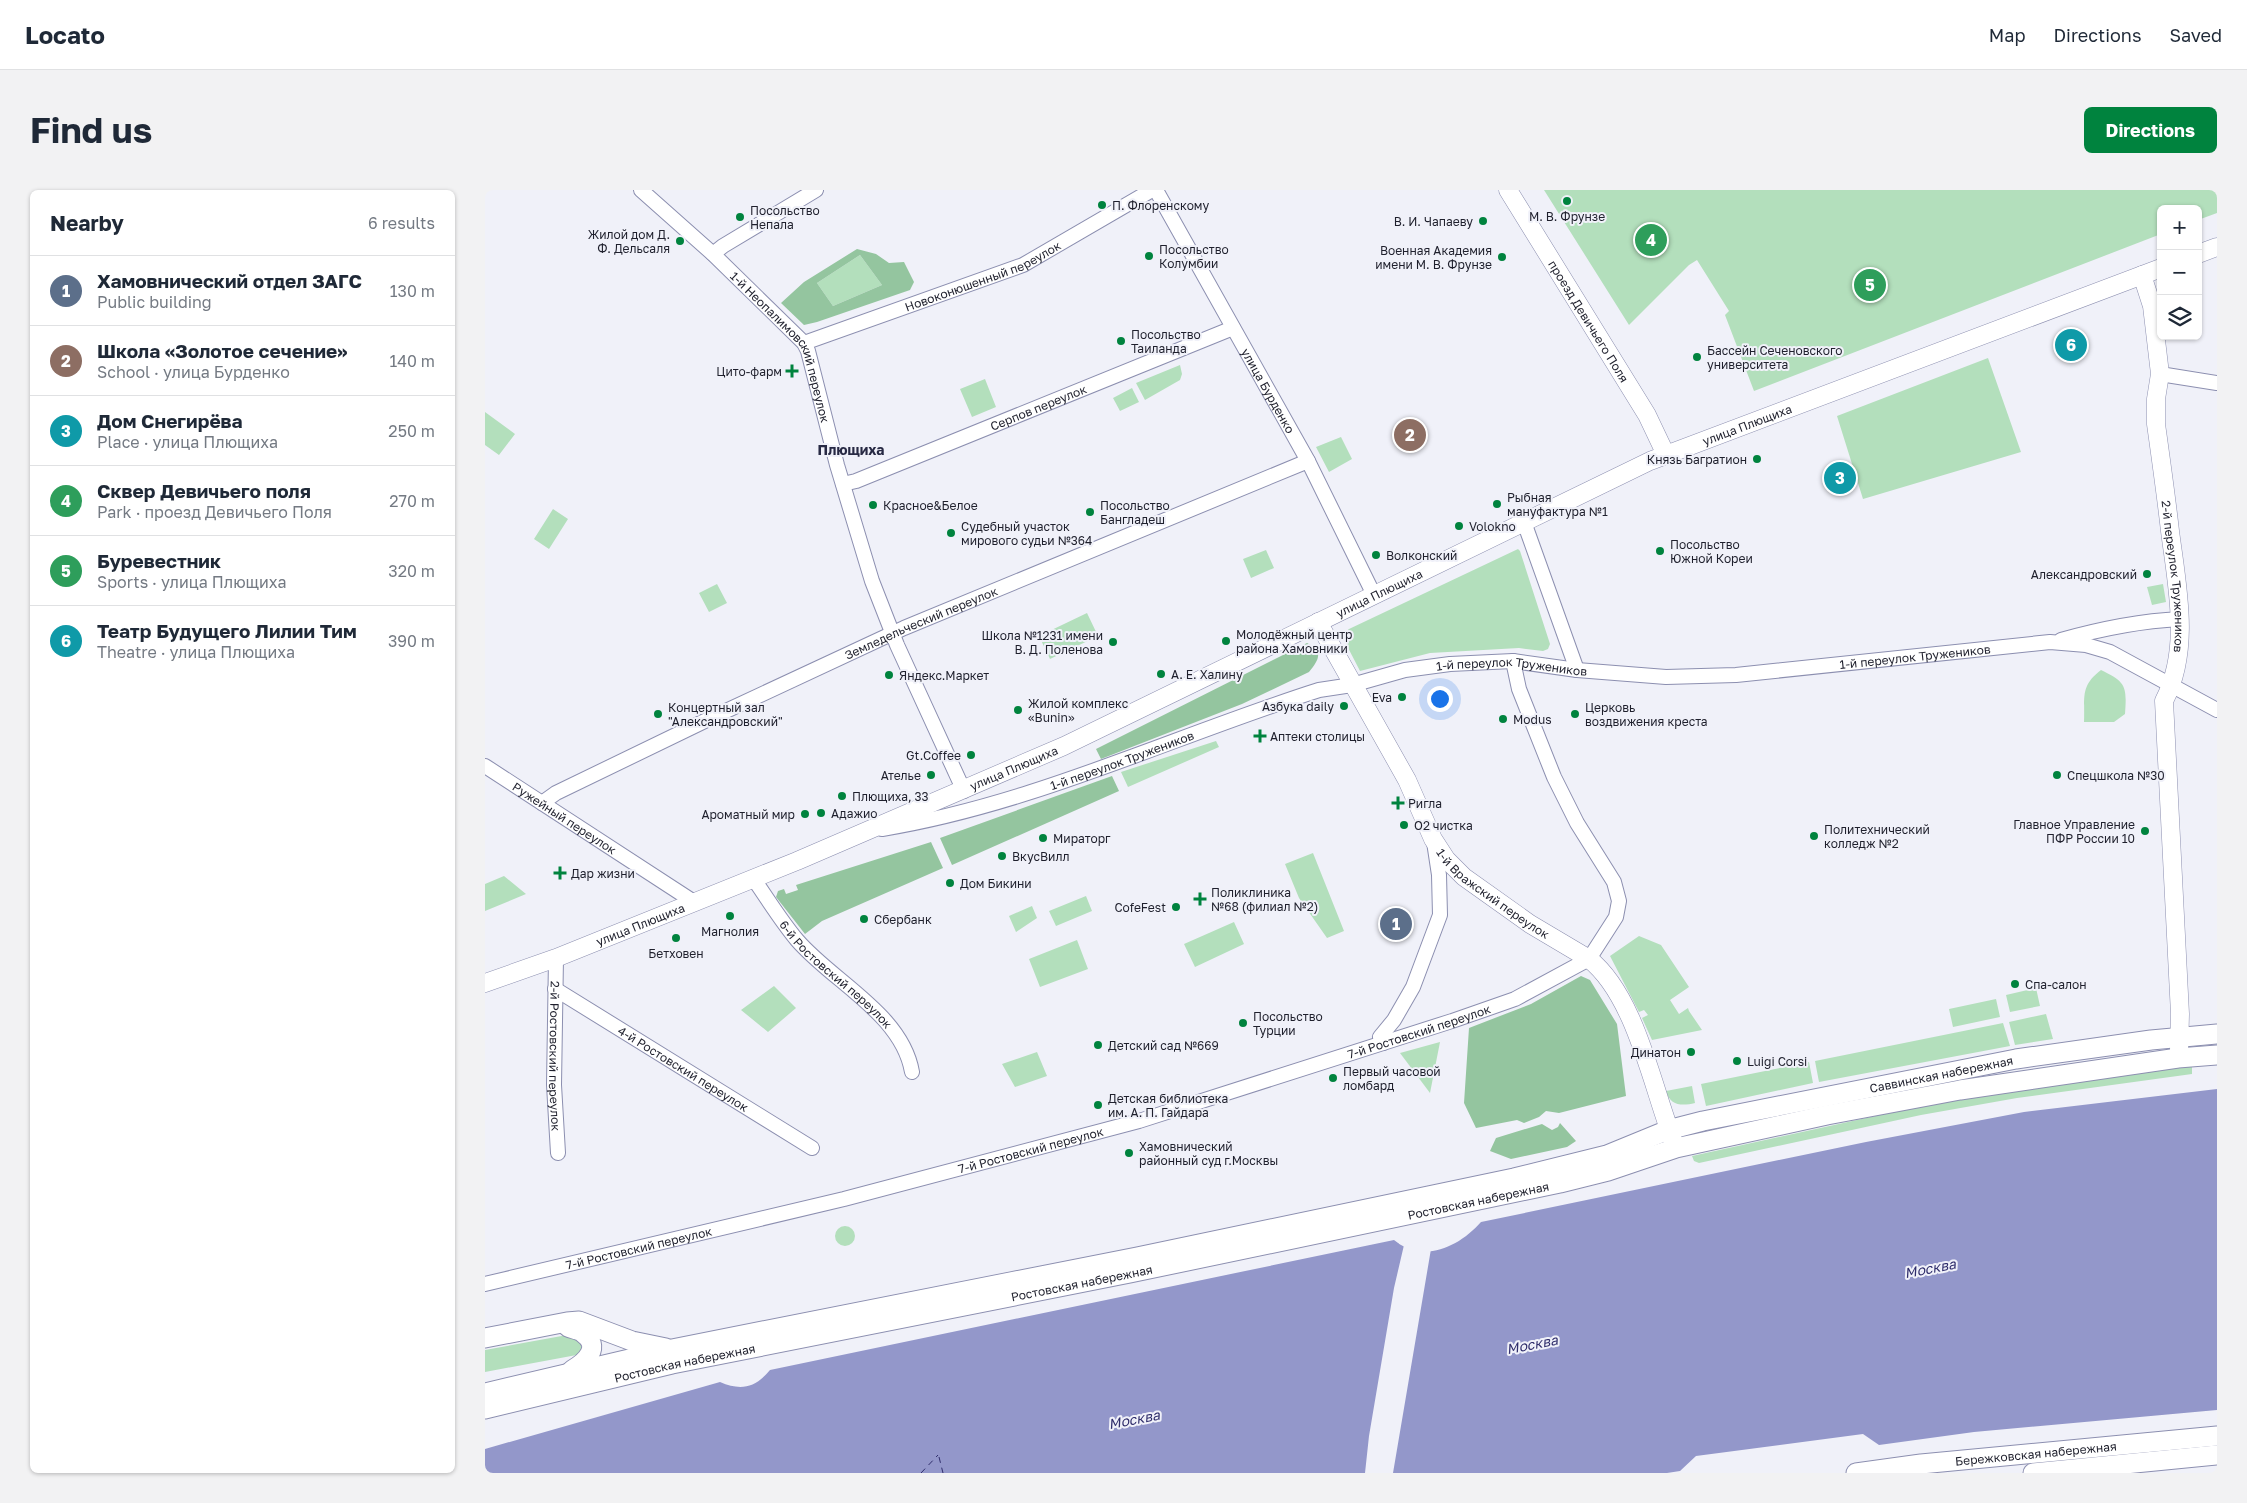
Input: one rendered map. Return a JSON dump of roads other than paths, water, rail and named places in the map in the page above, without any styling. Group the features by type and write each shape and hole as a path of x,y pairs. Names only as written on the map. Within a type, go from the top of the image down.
{"main road":[{"name":"Саввинская набережная","path":"1668,1130 1703,1120 2016,1059 2179,1036 2217,1034"},
{"name":"Саввинская набережная","path":"1676,1148 1827,1115 1960,1090 2179,1058 2217,1055"},
{"name":"Ростовская набережная","path":"485,1393 672,1349 1147,1255 1515,1178 1607,1155 1668,1130"},
{"name":"Ростовская набережная","path":"485,1410 672,1364 1130,1273 1535,1189 1608,1171 1676,1148"},
{"path":"485,1338 579,1321 632,1341 672,1349"},
{"path":"547,1327 568,1327 583,1333 591,1343 589,1359 562,1375"},
{"name":"Бережковская набережная","path":"1856,1473 1921,1464 2217,1436"},
{"name":"Бережковская набережная","path":"2033,1473 2217,1455"}],"street":[{"name":"1-й Неопалимовский переулок","path":"641,190 713,254 804,343 811,358 843,484 871,581 891,633 963,791"},
{"path":"713,254 723,246 816,190"},
{"name":"улица Бурденко","path":"1154,190 1308,462 1374,595"},
{"name":"Новоконюшенный переулок","path":"804,343 1023,265 1154,190"},
{"name":"проезд Девичьего Поля","path":"1508,190 1647,416 1666,455"},
{"path":"2202,253 2217,247"},
{"name":"улица Плющиха","path":"485,983 556,958 963,791 1077,740 1607,481 1666,455 2157,269"},
{"name":"2-й переулок Тружеников","path":"2142,275 2152,306 2160,374 2156,399 2156,424 2180,607 2177,654 2172,685 2164,701 2180,1014 2179,1058"},
{"name":"Серпов переулок","path":"843,484 902,463 1233,328"},
{"path":"2160,374 2217,383"},
{"name":"Земледельческий переулок","path":"542,803 556,793 713,716 891,633 1308,462"},
{"path":"1525,522 1577,670"},
{"path":"2050,642 2106,628 2151,620 2180,619"},
{"name":"1-й Вражский переулок","path":"1318,622 1352,686 1407,780 1433,839 1446,859 1464,878 1530,924 1597,965 1613,986 1629,1017 1676,1148"},
{"name":"1-й переулок Тружеников","path":"864,832 927,822 964,812 1116,763 1281,702 1319,690 1352,686 1405,670 1450,664 1513,661 1577,670 1666,677 1736,675 2050,642 2086,645 2110,652 2217,710"},
{"path":"1513,661 1519,689 1554,777 1577,824 1615,882 1619,902 1616,917 1589,959"},
{"name":"Ружейный переулок","path":"485,766 694,902"},
{"path":"1386,1041 1380,1038 1394,1020 1413,987 1440,916 1439,875 1433,839"},
{"name":"6-й Ростовский переулок","path":"753,878 797,940 893,1028 910,1056 912,1072"},
{"name":"2-й Ростовский переулок","path":"556,958 554,1085 558,1153"},
{"name":"7-й Ростовский переулок","path":"485,1284 844,1199 1139,1120 1452,1021 1515,999 1589,959"},
{"name":"4-й Ростовский переулок","path":"555,989 812,1148"}],"water":[{"name":"Москва","path":"2217,1089 2217,1410 1974,1432 1879,1445 1863,1434 1696,1456 1680,1471 1667,1473 485,1473 485,1449 720,1382 741,1387 747,1386 759,1381 770,1370 1394,1240 1405,1247 1417,1251 1440,1249 1462,1239 1481,1222 1866,1142 2024,1112"}],"place":[{"name":"М. В. Фрунзе","path":"1567,201"},
{"name":"П. Флоренскому","path":"1102,205"},
{"name":"Посольство Непала","path":"740,217"},
{"name":"В. И. Чапаеву","path":"1483,221"},
{"name":"Сквер Девичьего поля","path":"1651,240"},
{"name":"Жилой дом Д. Ф. Дельсаля","path":"680,241"},
{"name":"Посольство Колумбии","path":"1149,256"},
{"name":"Военная Академия имени М. В. Фрунзе","path":"1502,257"},
{"name":"Буревестник","path":"1870,285"},
{"name":"Посольство Таиланда","path":"1121,341"},
{"name":"Театр Будущего Лилии Тим","path":"2071,345"},
{"name":"Бассейн Сеченовского университета","path":"1697,357"},
{"name":"Цито-фарм","path":"792,371"},
{"name":"Школа «Золотое сечение»","path":"1410,435"},
{"name":"Князь Багратион","path":"1757,459"},
{"name":"Дом Снегирёва","path":"1840,478"},
{"name":"Рыбная мануфактура №1","path":"1497,504"},
{"name":"Красное&Белое","path":"873,505"},
{"name":"Посольство Бангладеш","path":"1090,512"},
{"name":"Volokno","path":"1459,526"},
{"name":"Судебный участок мирового судьи №364","path":"951,533"},
{"name":"Посольство Южной Кореи","path":"1660,551"},
{"name":"Волконский","path":"1376,555"},
{"name":"Александровский","path":"2147,574"},
{"name":"Молодёжный центр района Хамовники","path":"1226,641"},
{"name":"Школа №1231 имени В. Д. Поленова","path":"1113,642"},
{"name":"А. Е. Халину","path":"1161,674"},
{"name":"Яндекс.Маркет","path":"889,675"},
{"name":"Eva","path":"1402,697"},
{"name":"Азбука daily","path":"1344,706"},
{"name":"Жилой комплекс «Bunin»","path":"1018,710"},
{"name":"Концертный зал \"Александровский\"","path":"658,714"},
{"name":"Церковь воздвижения креста","path":"1575,714"},
{"name":"Modus","path":"1503,719"},
{"name":"Аптеки столицы","path":"1260,736"},
{"name":"Gt.Coffee","path":"971,755"},
{"name":"Ателье","path":"931,775"},
{"name":"Спецшкола №30","path":"2057,775"},
{"name":"Плющиха, 33","path":"842,796"},
{"name":"Ригла","path":"1398,803"},
{"name":"Адажио","path":"821,813"},
{"name":"Ароматный мир","path":"805,814"},
{"name":"О2 чистка","path":"1404,825"},
{"name":"Главное Управление ПФР России 10","path":"2145,831"},
{"name":"Политехнический колледж №2","path":"1814,836"},
{"name":"Мираторг","path":"1043,838"},
{"name":"ВкусВилл","path":"1002,856"},
{"name":"Дар жизни","path":"560,873"},
{"name":"Дом Бикини","path":"950,883"},
{"name":"Поликлиника №68 (филиал №2)","path":"1200,899"},
{"name":"CofeFest","path":"1176,907"},
{"name":"Магнолия","path":"730,916"},
{"name":"Сбербанк","path":"864,919"},
{"name":"Хамовнический отдел ЗАГС","path":"1396,924"},
{"name":"Бетховен","path":"676,938"},
{"name":"Спа-салон","path":"2015,984"},
{"name":"Посольство Турции","path":"1243,1023"},
{"name":"Детский сад №669","path":"1098,1045"},
{"name":"Динатон","path":"1691,1052"},
{"name":"Luigi Corsi","path":"1737,1061"},
{"name":"Первый часовой ломбард","path":"1333,1078"},
{"name":"Детская библиотека им. А. П. Гайдара","path":"1098,1105"},
{"name":"Хамовнический районный суд г.Москвы","path":"1129,1153"}],"district":[{"name":"Плющиха","path":"851,449"}]}
